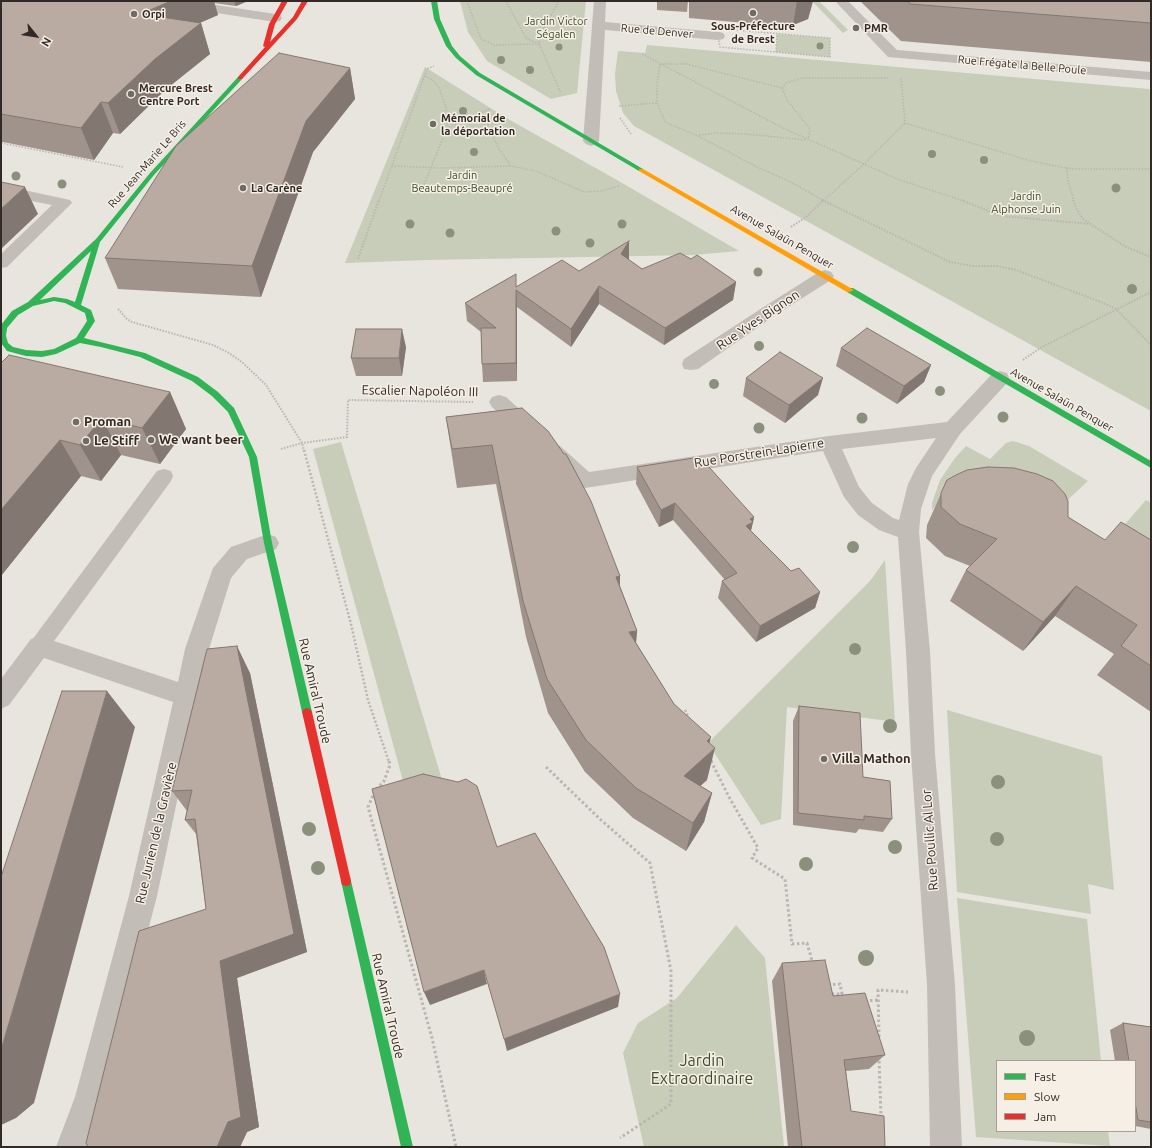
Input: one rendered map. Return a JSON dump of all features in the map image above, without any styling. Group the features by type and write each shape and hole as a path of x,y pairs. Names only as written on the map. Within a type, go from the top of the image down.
{"main road":[{"name":"Rue Jean-Marie Le Bris","path":"264,53 272,24 285,1"},
{"name":"Rue Jean-Marie Le Bris","path":"31,304 98,240 152,174 295,18 305,1"},
{"name":"Avenue Salaün Penquer","path":"434,1 437,19 449,46 464,63 478,74 591,141 1151,464"},
{"name":"Rue Jean-Marie Le Bris","path":"78,305 98,240"},
{"path":"54,300 68,301 78,305 88,312 91,321 86,331 78,340 56,351 42,354 26,353 10,349 5,344 1,336 6,322 15,313 31,304 54,300"},
{"name":"Rue Amiral Troude","path":"78,340 101,344 155,360 195,379 215,394 232,410 253,458 268,543 407,1147"},
{"path":"14,361 26,353"}],"street":[{"path":"165,1 275,18"},
{"path":"591,141 600,1"},
{"name":"Rue Frégate la Belle Poule","path":"841,1 893,54 1151,76"},
{"name":"Rue de Denver","path":"598,25 718,36"},
{"path":"1,190 64,203 1,263"},
{"name":"Rue Yves Bignon","path":"692,364 768,312 825,276"},
{"name":"Rue Poullic Al Lor","path":"946,1147 941,985 923,754 918,651 908,532 911,509 920,479 953,429 1000,378"},
{"name":"Rue Porstrein-Lapierre","path":"499,402 585,480 829,443 953,429"},
{"path":"829,443 850,491 865,509 886,524 908,532"},
{"name":"Rue Jurien de la Gravière","path":"72,1147 90,1097 143,896 197,649 221,574 239,553 268,543"},
{"path":"1,698 39,646 187,696"}],"lane":[{"path":"39,646 164,476"}],"path":[{"path":"467,1 481,39 494,45 539,44"},
{"path":"506,1 526,38 539,44"},
{"path":"559,1 542,31 539,44 561,95"},
{"path":"722,28 830,38 830,57 720,47 718,36 722,28"},
{"path":"776,52 777,34"},
{"path":"660,64 674,62 686,64 782,88"},
{"path":"660,64 657,85 657,103 666,122 679,129 698,136 759,168 791,182 824,201 950,262 973,266 997,266 1016,270 1116,309 1151,345"},
{"path":"660,64 808,140 900,180 945,194 1000,216 1037,218 1091,224"},
{"path":"358,258 427,69 436,65"},
{"path":"423,188 447,128 446,107 439,88 434,81 425,76"},
{"path":"782,88 786,83 802,78 894,78"},
{"path":"901,78 905,123"},
{"path":"782,88 787,100 810,129 808,140"},
{"path":"612,107 657,103"},
{"path":"447,128 490,109 488,127 498,149 511,166"},
{"path":"789,228 806,217 824,201 905,123"},
{"path":"905,123 1032,161 1067,168 1151,169"},
{"path":"698,136 716,134 745,134 808,140"},
{"path":"1,143 128,168"},
{"path":"392,166 431,168 511,166 536,171 584,192 601,191 624,185"},
{"path":"1067,168 1068,181 1076,208 1083,219 1126,247 1151,257"},
{"path":"1021,361 1040,348 1151,292"},
{"name":"Escalier Napoléon III","path":"456,1147 432,1038 368,807 375,791 384,781 390,764 368,700 351,624 302,443 347,437 348,400 499,402"},
{"path":"685,710 692,723"},
{"path":"709,756 729,797 758,848 752,858 785,879 792,944 807,943 816,972"},
{"path":"546,767 601,820 650,863 672,971 671,1104 620,1138"},
{"path":"820,986 840,984 842,994 825,994 826,999"},
{"path":"879,1038 878,990 914,992"},
{"path":"863,1001 878,1000"},
{"path":"879,1054 882,1124"}],"green space":[{"name":"Jardin Victor Ségalen","path":"460,1 586,1 577,93 551,99 487,61 468,32"},
{"path":"812,1 819,1 848,30 843,33"},
{"path":"777,34 830,38 830,57 776,52"},
{"name":"Jardin Alphonse Juin","path":"647,45 1149,89 1151,96 1151,411 634,126 623,113 616,91 615,74 618,51 645,53"},
{"name":"Jardin Beautemps-Beaupré","path":"425,67 508,119 739,251 693,255 345,263"},
{"path":"1013,441 1029,446 1088,481 1047,519 955,485 932,510 932,503 940,480 955,458 966,446 990,459 1006,443"},
{"path":"341,442 442,780 406,792 313,449"},
{"path":"1146,500 1151,503 1151,558 1100,553"},
{"path":"885,560 895,722 787,707 781,819 761,825 708,743 870,581"},
{"path":"947,710 1102,756 1114,890 1088,884 1091,914 957,892"},
{"path":"957,898 1087,919 1101,1060 996,1060 996,1132 1108,1132 1110,1146 976,1137"},
{"name":"Jardin Extraordinaire","path":"736,925 765,958 784,1147 644,1147 623,1053 638,1023 677,998"}],"building":[{"path":"1,1 171,1 141,14 201,23 155,59 108,103 101,102 81,128 1,114"},
{"path":"908,1 1151,1 1151,23 910,4"},
{"path":"279,53 350,68 306,121 252,266 105,258 176,146"},
{"path":"1,182 25,187 1,209"},
{"path":"629,241 621,254 642,269 680,253 691,259 697,255 736,282 665,328 599,286 571,329 516,290 516,363 482,364 481,328 496,328 465,303 516,274 516,287 562,260 579,271"},
{"path":"867,328 931,365 904,386 841,348"},
{"path":"356,329 402,329 399,358 351,358"},
{"path":"780,352 823,378 789,405 746,378"},
{"path":"9,355 170,392 142,428 102,418 80,445 60,440 1,510 1,363"},
{"path":"522,408 548,431 564,454 566,454 591,501 620,576 616,577 637,631 629,632 674,704 711,737 707,741 715,748 684,776 712,793 693,823 636,788 586,740 547,679 523,601 492,445 452,449 446,417"},
{"path":"700,457 754,517 750,519 753,522 746,526 791,571 799,568 820,592 760,626 722,581 737,573 675,503 661,510 637,467"},
{"path":"988,467 1014,468 1037,474 1053,481 1065,494 1068,501 1068,517 1105,540 1121,522 1151,540 1151,666 1121,646 1137,625 1076,586 1043,622 966,570 997,539 960,524 941,507 941,493 947,480 967,470"},
{"path":"237,646 294,934 220,961 241,1117 228,1122 217,1147 88,1147 86,1143 139,931 206,909 195,819 185,820 192,790 172,791 207,649"},
{"path":"62,691 107,691 1,1050 1,877"},
{"name":"Villa Mathon","path":"799,706 860,713 863,777 890,781 892,819 864,816 864,820 798,813"},
{"path":"423,774 458,782 466,779 477,786 497,847 535,833 604,947 620,994 504,1039 484,970 424,992 372,789"},
{"path":"825,960 833,996 865,993 885,1055 844,1060 851,1111 884,1116 885,1147 802,1147 782,963"},
{"path":"1123,1023 1151,1027 1151,1122 1138,1120 1136,1108 1136,1060 1129,1060"}],"traffic: fast":[{"path":"434,1 437,19 449,46 458,57 478,74 641,170"},
{"path":"31,304 98,240 152,174 240,78"},
{"path":"78,305 97,241"},
{"path":"850,290 1151,465"},
{"path":"54,299 67,301 88,312 91,321 79,340 56,351 42,354 26,353 10,349 5,344 2,336 3,327 15,313 31,304 54,299"},
{"path":"79,340 101,344 142,355 195,379 215,394 231,410 253,457 268,543 307,712"},
{"path":"346,881 407,1147"}],"traffic: slow":[{"path":"641,170 850,290"}],"traffic: jam":[{"path":"266,46 272,24 285,1"},
{"path":"240,78 295,18 305,1"},
{"path":"307,712 346,881"}],"place":[{"name":"Sous-Préfecture de Brest","path":"753,13"},
{"name":"Orpi","path":"134,14"},
{"name":"PMR","path":"856,28"},
{"name":"Mercure Brest Centre Port","path":"131,94"},
{"name":"Mémorial de la déportation","path":"433,124"},
{"name":"La Carène","path":"243,188"},
{"name":"Proman","path":"76,422"},
{"name":"We want beer","path":"151,440"},
{"name":"Le Stiff","path":"86,441"},
{"name":"Villa Mathon","path":"824,759"}]}
